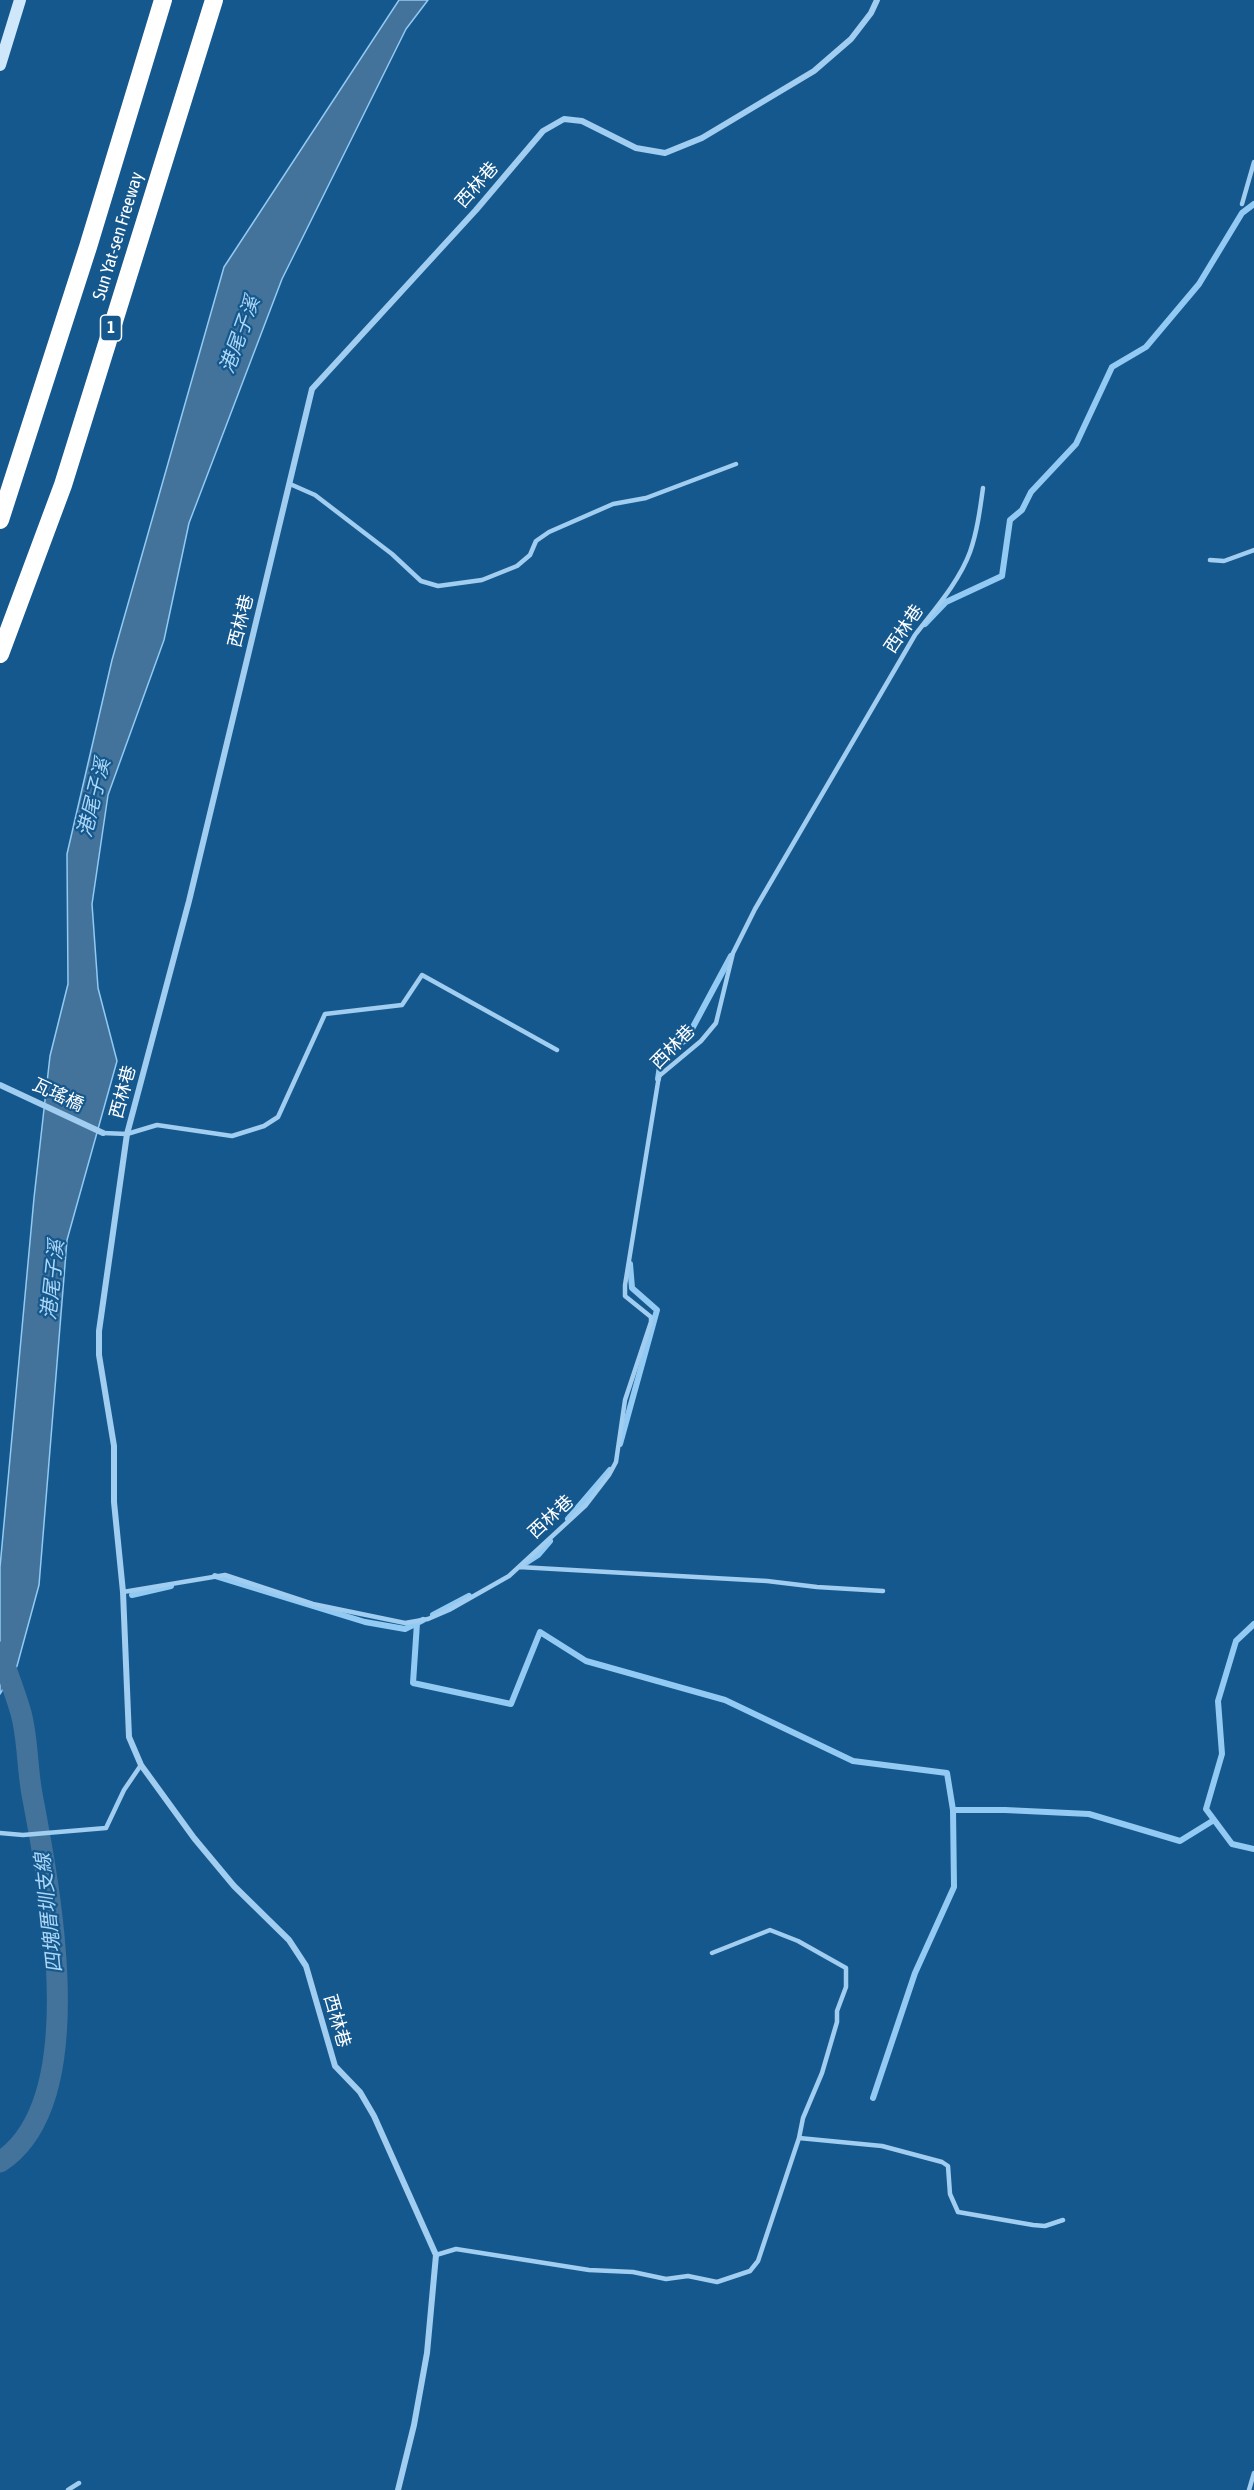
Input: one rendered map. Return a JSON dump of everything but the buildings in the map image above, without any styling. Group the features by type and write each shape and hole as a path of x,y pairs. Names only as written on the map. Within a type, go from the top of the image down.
{"highway":[{"name":"Sun Yat-sen Freeway","path":"0,520 88,247 163,0"},
{"name":"Sun Yat-sen Freeway","path":"0,654 63,484 214,0"}],"street":[{"path":"0,65 20,0"},
{"name":"西林巷","path":"398,2490 414,2425 427,2353 436,2256 374,2116 360,2092 335,2066 306,1966 289,1940 248,1901 194,1838 141,1765 129,1737 123,1592 114,1502 114,1446 99,1355 99,1331 127,1134 189,901 312,389 476,210 543,131 564,119 582,121 636,148 665,153 702,138 814,71 851,39 872,14 877,0"},
{"name":"瓦瑤橋","path":"0,1085 103,1133"}],"lane":[{"path":"1242,204 1254,162"},
{"path":"290,484 315,495 392,554 421,581 438,586 482,580 518,566 530,555 536,541 549,532 613,504 646,498 736,464"},
{"name":"西林巷","path":"123,1592 225,1575 313,1604 405,1623 428,1619 510,1576 586,1505 616,1462 625,1400 651,1322 651,1317 625,1296 625,1285 659,1076 701,1041 716,1023 733,953 755,909 915,635 939,604 969,554 979,520 983,488"},
{"path":"1210,560 1224,561 1254,550"},
{"path":"103,1133 127,1134 157,1125 232,1136 264,1126 278,1117 325,1014 402,1005 422,975 556,1050"},
{"name":"西林巷","path":"519,1568 767,1581 883,1591"},
{"path":"0,1833 23,1835 106,1828 124,1790 141,1765"},
{"path":"436,2256 456,2249 589,2271 633,2272 666,2279 688,2276 717,2282 730,2280 750,2271 758,2261 799,2138 803,2118 822,2073 837,2022 837,2011 846,1987 846,1968 798,1941 770,1930 712,1953"},
{"path":"799,2138 906,2150 942,2162 948,2166 952,2204 958,2212 1045,2226 1063,2220"},
{"path":"1249,2490 1254,2474"},
{"path":"68,2490 79,2483"}],"water":[{"name":"港尾子溪","path":"399,0 428,0 406,29 282,279 189,523 164,640 108,795 92,904 98,988 117,1061 67,1240 39,1585 17,1666 0,1694 0,1567 34,1198 50,1056 68,984 67,854 112,660 224,267"}],"waterway":[{"path":"925,624 946,602 1002,576 1010,520 1022,510 1031,492 1076,444 1112,367 1146,347 1199,284 1242,213 1254,204"},
{"path":"658,1079 662,1053 686,1040 731,956"},
{"path":"620,1444 657,1310 632,1288 630,1264"},
{"path":"568,1519 610,1470"},
{"path":"524,1564 538,1555 550,1541"},
{"path":"215,1576 365,1622 405,1629 423,1620"},
{"path":"132,1595 171,1586"},
{"path":"433,1615 469,1596"},
{"path":"417,1623 413,1683 511,1704 540,1632 586,1661 725,1700 853,1761 947,1773 953,1810 954,1887 915,1973 873,2098"},
{"path":"1254,1624 1236,1641 1218,1701 1222,1754 1206,1809 1232,1844 1254,1849"},
{"name":"四塊厝圳支線","path":"0,1652 23,1723 30,1784 54,1934 57,1989 55,2043 47,2092 29,2132 0,2162"},
{"path":"953,1810 1089,1814 1180,1841 1214,1820"}]}
